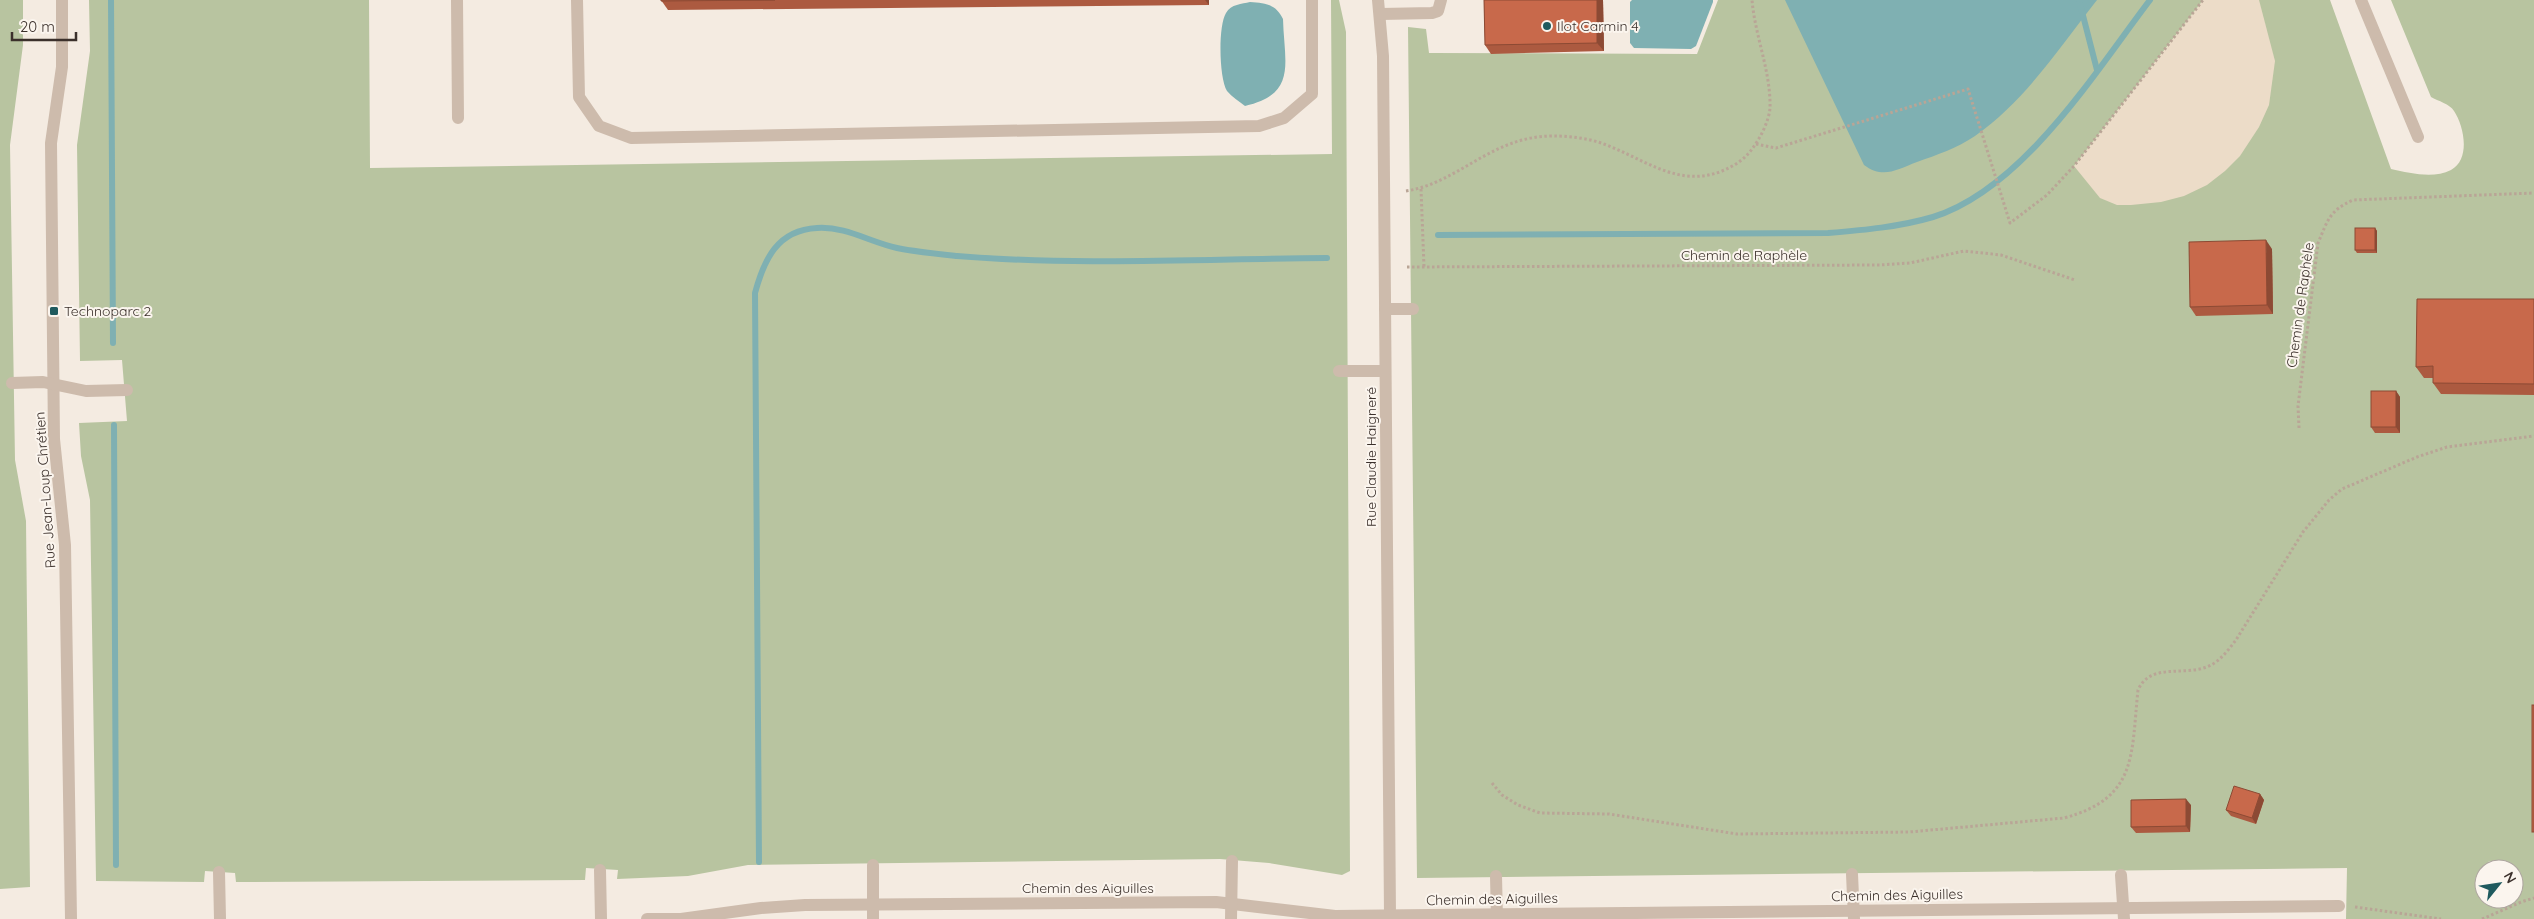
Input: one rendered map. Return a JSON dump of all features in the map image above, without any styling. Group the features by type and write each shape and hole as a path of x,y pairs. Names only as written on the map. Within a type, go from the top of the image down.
{"street":[{"name":"Rue Jean-Loup Chrétien","path":"62,0 62,67 50,143 54,439 65,545 71,919"},
{"path":"457,0 458,118"},
{"path":"577,0 579,97 599,126 631,138 1259,126 1284,118 1312,94 1312,0"},
{"name":"Rue Claudie Haigneré","path":"1378,0 1381,14 1386,371 1390,915"},
{"path":"1381,14 1432,13 1438,11 1441,0"},
{"path":"2361,0 2418,136"},
{"path":"1385,309 1413,309"},
{"path":"1339,371 1386,371"},
{"path":"12,383 54,384 86,391 127,390"},
{"path":"1231,919 1232,861"},
{"path":"873,864 873,919"},
{"path":"600,870 601,919"},
{"path":"219,872 220,919"},
{"path":"1852,874 1854,915"},
{"path":"2121,875 2124,913"},
{"path":"1496,876 1497,916"},
{"name":"Chemin des Aiguilles","path":"647,919 681,919 761,908 873,905 1232,903 1335,916 2124,913 2339,906"}],"path":[{"path":"1406,191 1421,189 1496,149 1514,142 1534,138 1578,138 1600,143 1660,171 1689,177 1704,176 1734,166 1747,156 1756,144 1770,111 1769,90 1752,0"},
{"path":"1756,144 1776,148 1968,89 2010,223 2047,195 2074,166 2203,0"},
{"path":"1421,189 1424,267"},
{"name":"Chemin de Raphèle","path":"2299,428 2298,406 2318,243 2328,219 2338,207 2353,200 2534,193"},
{"name":"Chemin de Raphèle","path":"1407,267 1880,265 1910,263 1964,252 2001,255 2075,280"},
{"path":"1492,783 1502,795 1518,805 1540,813 1608,814 1737,834 1909,832 2064,818 2087,811 2106,800 2123,780 2130,761 2138,690 2142,680 2152,674 2199,669 2212,665 2224,654 2236,640 2303,532 2329,500 2342,489 2417,457 2447,447 2534,436"},
{"path":"2482,919 2534,898"},
{"path":"2339,906 2441,919"}],"green space":[{"path":"0,0 23,0 23,45 10,145 15,460 26,521 30,887 0,889"},
{"path":"89,0 369,0 370,168 1332,154 1331,0 1339,0 1346,32 1350,871 1342,875 1269,863 1220,859 748,865 688,876 617,879 618,870 586,868 585,880 236,882 235,873 205,871 204,882 96,881 90,500 81,456 79,423 127,421 122,360 80,361 77,145 90,51"},
{"path":"1718,0 2330,0 2391,169 2429,175 2444,173 2457,165 2463,150 2463,133 2458,117 2452,109 2431,97 2391,0 2534,0 2534,919 2346,919 2347,868 1417,878 1408,27 1426,29 1429,53 1697,54"}],"shaded area":[{"path":"2203,0 2259,0 2275,61 2269,105 2259,127 2240,156 2225,171 2207,185 2184,196 2161,202 2131,205 2117,205 2100,198 2074,166"}],"water":[{"path":"1632,0 1713,0 1713,2 1696,46 1691,49 1634,48 1630,43 1630,2"},
{"path":"1785,0 2097,0 2026,90 1993,122 1975,136 1954,148 1890,172 1877,172 1864,165"},
{"path":"1250,2 1270,5 1277,10 1283,19 1285,62 1281,85 1262,101 1245,106 1227,91 1224,84 1221,64 1221,40 1223,20 1228,10 1237,5"}],"building":[{"path":"661,0 775,0 661,1"},
{"name":"Ilot Carmin 4","path":"1484,0 1597,0 1597,43 1485,45"},
{"path":"2355,228 2375,228 2375,250 2355,250"},
{"path":"2266,240 2267,305 2190,307 2189,242"},
{"path":"2417,299 2534,299 2534,384 2433,383 2433,366 2416,367"},
{"path":"2371,391 2396,391 2396,427 2371,427"},
{"path":"2532,705 2534,705 2534,832 2532,832"},
{"path":"2234,786 2260,794 2252,818 2226,810"},
{"path":"2186,799 2186,826 2131,827 2131,800"}],"waterway":[{"path":"111,0 113,343"},
{"path":"2079,0 2097,70"},
{"path":"1438,235 1828,233 1894,226 1933,217 1966,203 1997,181 2027,155 2081,93 2150,0"},
{"path":"759,862 755,293 763,269 774,249 792,234 803,230 827,228 838,229 904,249 927,253 1003,259 1142,261 1327,258"},
{"path":"114,425 116,865"}],"place":[{"name":"Ilot Carmin 4","path":"1547,26"},
{"name":"Technoparc 2","path":"54,311"}]}
